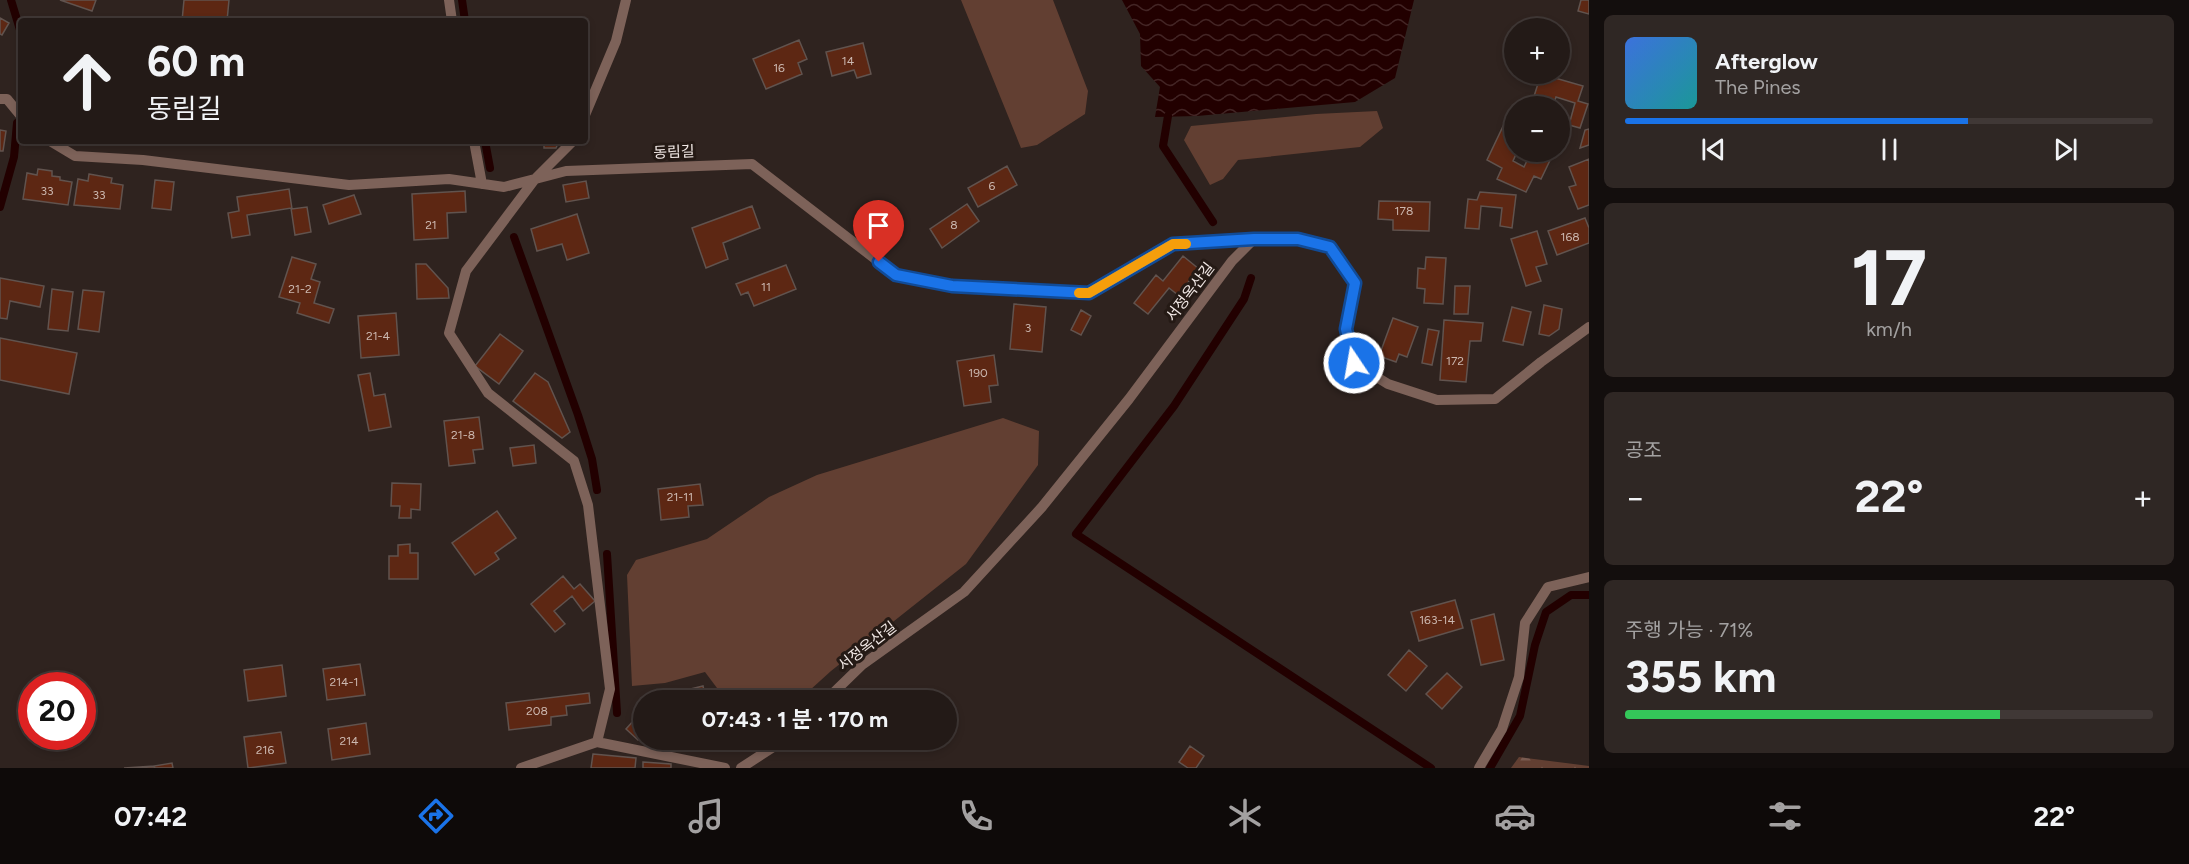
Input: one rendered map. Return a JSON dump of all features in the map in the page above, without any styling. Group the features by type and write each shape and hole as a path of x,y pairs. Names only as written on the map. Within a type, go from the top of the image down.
{"lane":[{"path":"449,0 452,18"},
{"path":"588,108 616,40 626,0"},
{"path":"0,99 7,99 18,112"},
{"name":"동림길","path":"55,144 75,156 143,160 350,186 449,179 504,187 566,171 752,164 896,275 952,286 1089,293 1173,244 1254,239"},
{"path":"475,144 482,184"},
{"path":"570,144 535,179 466,271 449,333 488,393 574,460 588,505 610,688 597,742"},
{"path":"1254,239 1298,239 1330,247 1355,283 1346,329 1354,363 1388,384 1437,400 1494,399 1589,327"},
{"name":"서정옥산길","path":"836,690 862,665 964,592 1042,507 1129,399 1232,261 1254,239"},
{"path":"1479,768 1502,729 1519,677 1525,623 1548,587 1589,577"},
{"path":"521,768 597,742 725,768"},
{"path":"741,768 769,750"}],"green space":[{"path":"961,0 1053,0 1088,91 1085,114 1037,145 1021,148"},
{"path":"1377,111 1383,128 1360,147 1238,160 1223,179 1210,185 1184,140 1191,126 1316,114"},
{"path":"1003,418 1039,431 1038,465 966,564 810,690 718,690 705,672 665,683 632,686 627,575 636,560 707,539 769,497 817,475"},
{"path":"1519,757 1589,766 1589,768 1511,768"}],"water":[{"path":"1122,0 1414,0 1395,78 1355,102 1197,116 1155,117 1160,87 1141,66 1140,34"}],"building":[{"path":"60,0 96,0 92,11"},
{"path":"184,0 229,0 227,18 182,18"},
{"path":"1581,0 1589,0 1589,14 1578,11"},
{"path":"0,18 9,23 2,35 0,34"},
{"path":"799,40 807,59 798,63 802,74 766,89 753,59"},
{"path":"863,43 871,74 857,78 854,70 832,76 826,52"},
{"path":"1570,82 1583,86 1578,101 1588,104 1580,128 1570,125 1575,103 1570,101 1570,96 1534,96 1538,84"},
{"path":"1504,124 1504,162 1515,162 1524,167 1526,162 1549,162 1541,179 1534,176 1526,192 1497,179 1502,168 1487,160"},
{"path":"1589,129 1589,145 1580,148 1585,130"},
{"path":"0,130 6,131 3,151 0,151"},
{"path":"544,144 558,144 556,148 544,148"},
{"path":"1589,159 1589,205 1578,209 1569,187 1576,185 1569,167"},
{"path":"1007,166 1017,185 978,207 968,188"},
{"path":"38,169 52,171 52,176 72,182 68,205 23,199 27,173 37,175"},
{"path":"89,174 112,178 111,183 123,185 120,209 74,205 78,179 88,181"},
{"path":"155,180 174,182 171,210 152,208"},
{"path":"586,181 589,198 566,202 563,185"},
{"path":"289,189 292,209 307,207 311,232 295,235 291,208 247,215 250,235 232,238 228,213 239,211 237,197"},
{"path":"465,191 466,212 447,213 448,238 414,240 412,194"},
{"path":"1480,192 1516,195 1512,228 1500,226 1502,208 1481,206 1479,229 1465,228 1468,199 1477,200"},
{"path":"354,195 361,214 329,224 323,205"},
{"path":"1379,201 1430,202 1429,231 1393,230 1393,220 1378,219"},
{"path":"967,204 979,221 942,248 930,229"},
{"path":"752,206 760,228 723,243 728,259 706,268 692,228"},
{"path":"577,214 589,253 567,260 562,244 537,251 531,229"},
{"path":"1585,218 1589,228 1589,243 1557,255 1548,231"},
{"path":"1537,231 1547,264 1536,267 1541,281 1526,286 1511,239"},
{"path":"1183,256 1199,269 1178,295 1169,288 1148,314 1134,303 1156,275 1163,281"},
{"path":"292,257 316,264 311,279 320,282 314,303 334,309 329,323 297,313 300,303 279,297"},
{"path":"1426,257 1446,258 1443,304 1424,303 1425,289 1417,288 1418,268 1425,269"},
{"path":"416,264 426,264 448,288 449,298 417,299"},
{"path":"786,265 796,289 754,306 748,292 741,295 736,284"},
{"path":"0,278 44,286 40,307 10,301 7,319 0,318"},
{"path":"1455,286 1470,286 1468,314 1454,314"},
{"path":"52,289 73,292 68,331 48,329"},
{"path":"83,290 104,292 99,332 78,329"},
{"path":"1014,304 1046,307 1042,352 1010,349"},
{"path":"1544,305 1562,309 1559,329 1549,336 1539,334"},
{"path":"1512,307 1531,312 1523,345 1503,341"},
{"path":"1081,310 1091,316 1081,335 1071,330"},
{"path":"396,313 399,355 361,358 358,316"},
{"path":"1393,318 1418,327 1407,357 1399,354 1396,362 1379,356"},
{"path":"1444,320 1483,323 1481,341 1470,341 1466,382 1440,380"},
{"path":"1428,329 1439,331 1432,365 1422,363"},
{"path":"500,334 523,351 499,384 475,366"},
{"path":"0,338 77,353 69,394 0,380"},
{"path":"994,355 998,385 989,386 991,402 964,406 957,361"},
{"path":"370,373 374,396 385,394 391,427 369,431 358,375"},
{"path":"535,373 548,382 570,432 562,438 513,401"},
{"path":"479,417 483,449 473,450 475,463 449,466 444,421"},
{"path":"534,445 536,463 513,466 510,448"},
{"path":"392,483 421,484 420,510 411,509 411,518 399,518 400,506 391,506"},
{"path":"700,484 703,505 688,506 689,517 661,520 658,489"},
{"path":"497,511 516,538 495,553 499,559 475,575 452,543"},
{"path":"410,544 410,553 418,553 418,579 389,579 389,556 398,556 398,545"},
{"path":"563,576 574,589 580,584 595,601 583,611 572,596 554,611 565,624 555,632 531,604"},
{"path":"1455,600 1463,628 1419,641 1411,612"},
{"path":"1494,614 1504,660 1481,665 1471,620"},
{"path":"1409,650 1427,666 1406,691 1388,675"},
{"path":"360,664 365,695 327,700 323,669"},
{"path":"282,665 286,696 248,701 244,670"},
{"path":"1447,673 1462,687 1442,709 1426,694"},
{"path":"703,686 704,690 687,690"},
{"path":"589,693 590,703 566,706 567,715 551,717 551,725 509,730 506,703"},
{"path":"633,721 633,735 626,729"},
{"path":"366,723 370,754 332,760 328,729"},
{"path":"281,732 286,763 248,768 244,737"},
{"path":"1190,746 1204,756 1196,768 1188,768 1179,762"},
{"path":"593,754 636,758 635,768 591,768"},
{"path":"643,762 671,764 671,768 643,768"},
{"path":"172,763 173,768 155,768 154,766"},
{"path":"154,766 155,768 124,768"}],"waterway":[{"path":"11,0 18,23"},
{"path":"462,0 465,18"},
{"path":"1168,116 1163,146 1213,222"},
{"path":"0,207 14,157 17,123"},
{"path":"486,144 490,168"},
{"path":"514,237 578,415 592,459 597,490"},
{"path":"1251,278 1244,299 1174,406 1076,534 1431,768"},
{"path":"607,554 617,713"},
{"path":"1490,768 1520,716 1535,645 1546,612 1571,595 1589,595"}],"slow traffic":[{"path":"1079,293 1089,293 1173,244 1186,244"}],"route":[{"path":"879,262 896,275 952,286 1089,293 1173,244 1298,239 1330,247 1355,283 1346,329 1354,363"}]}
